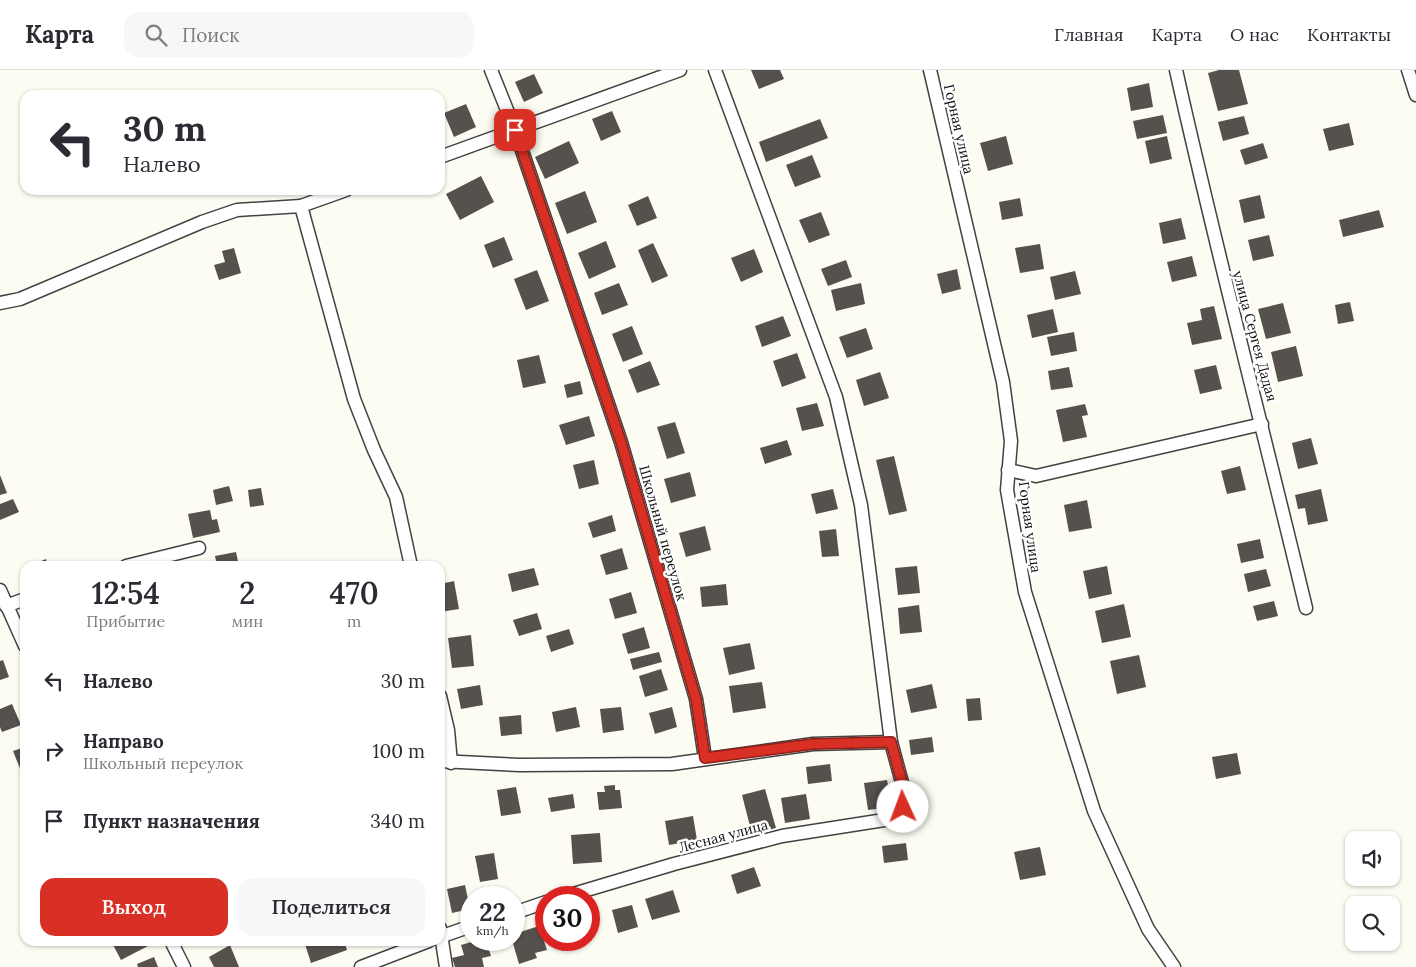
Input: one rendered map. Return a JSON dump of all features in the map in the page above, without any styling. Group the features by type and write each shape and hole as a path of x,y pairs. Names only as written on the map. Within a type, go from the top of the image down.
{"street":[{"name":"Школьный переулок","path":"491,70 515,130 621,442 696,699 705,758"},
{"path":"445,155 680,70"},
{"path":"445,717 448,730 445,762 672,764 813,744 891,742 861,505 836,397 715,70"},
{"name":"Горная улица","path":"930,70 1003,382 1011,441 1007,490 1025,592 1094,811 1148,929 1174,967"},
{"name":"улица Сергея Дадая","path":"1176,70 1210,223 1262,424 1306,608"},
{"path":"1408,70 1416,95"},
{"path":"0,303 20,299 202,222 237,210 301,206 332,195"},
{"path":"301,206 354,399 374,450 396,497 410,561"},
{"path":"1008,470 1036,476 1262,424"},
{"path":"146,561 199,548"},
{"path":"0,590 20,635"},
{"path":"6,606 20,601"},
{"name":"Лесная улица","path":"600,886 674,864 782,836 897,818 903,807 904,790 891,742"},
{"path":"445,933 460,929"},
{"path":"174,946 184,967"},
{"path":"362,967 416,946"},
{"path":"442,946 446,967"}],"building":[{"path":"751,70 780,70 784,79 759,89"},
{"path":"1219,70 1239,70 1248,104 1218,111 1208,73"},
{"path":"534,74 543,93 524,102 515,82"},
{"path":"1149,83 1153,107 1131,111 1127,88"},
{"path":"466,104 476,127 454,137 445,113"},
{"path":"612,111 621,132 601,141 592,119"},
{"path":"1163,115 1167,133 1137,139 1133,121"},
{"path":"1244,116 1249,134 1223,141 1218,122"},
{"path":"820,119 828,138 766,162 759,142"},
{"path":"1349,123 1354,145 1329,151 1323,129"},
{"path":"1006,136 1013,164 988,171 980,143"},
{"path":"1167,136 1172,159 1150,164 1145,141"},
{"path":"569,141 579,163 545,179 535,157"},
{"path":"1263,143 1268,158 1245,165 1240,150"},
{"path":"812,155 821,177 795,187 786,165"},
{"path":"481,176 494,202 460,220 446,194"},
{"path":"585,191 597,222 567,234 555,203"},
{"path":"1260,195 1265,218 1244,223 1239,200"},
{"path":"648,196 657,218 637,226 628,205"},
{"path":"1020,198 1023,216 1002,220 999,202"},
{"path":"1379,210 1384,227 1343,237 1339,220"},
{"path":"821,212 830,235 809,243 799,220"},
{"path":"1181,218 1186,239 1163,244 1159,223"},
{"path":"1269,235 1274,256 1253,261 1248,240"},
{"path":"504,237 513,260 493,268 484,245"},
{"path":"606,241 616,267 589,279 578,253"},
{"path":"653,243 668,276 652,283 638,250"},
{"path":"1040,244 1044,269 1020,273 1015,248"},
{"path":"234,248 241,273 219,280 214,265 225,262 222,251"},
{"path":"754,249 763,272 741,282 731,258"},
{"path":"1192,256 1197,276 1172,282 1167,262"},
{"path":"846,260 852,277 828,286 821,269"},
{"path":"957,269 961,289 942,294 937,274"},
{"path":"537,270 549,301 526,310 514,279"},
{"path":"1075,271 1081,294 1055,300 1050,277"},
{"path":"619,283 628,305 602,315 594,293"},
{"path":"861,283 865,304 836,311 831,290"},
{"path":"1350,302 1354,321 1338,324 1335,305"},
{"path":"1283,303 1291,333 1266,339 1258,309"},
{"path":"1214,306 1222,339 1192,345 1187,323 1202,320 1200,309"},
{"path":"1053,309 1058,332 1032,338 1027,315"},
{"path":"783,316 791,336 762,347 755,326"},
{"path":"632,326 643,354 623,362 612,334"},
{"path":"866,328 873,349 847,358 839,337"},
{"path":"1074,332 1077,351 1051,356 1047,337"},
{"path":"1296,346 1303,376 1278,382 1271,352"},
{"path":"797,353 806,378 782,387 773,361"},
{"path":"539,355 546,383 523,388 517,360"},
{"path":"650,361 660,385 637,393 628,370"},
{"path":"1216,365 1222,389 1200,394 1194,370"},
{"path":"1069,367 1073,387 1051,390 1048,371"},
{"path":"880,372 889,398 864,406 856,380"},
{"path":"580,381 583,394 567,398 564,385"},
{"path":"817,403 824,426 802,431 796,408"},
{"path":"1085,404 1088,415 1082,416 1087,437 1063,442 1056,410"},
{"path":"589,416 595,436 566,445 559,425"},
{"path":"675,422 685,453 667,459 657,427"},
{"path":"1311,438 1318,464 1298,469 1292,443"},
{"path":"787,440 792,455 765,464 760,448"},
{"path":"894,456 907,511 889,515 876,460"},
{"path":"594,460 599,484 579,489 573,465"},
{"path":"1240,466 1246,490 1227,494 1221,471"},
{"path":"690,472 696,496 671,503 664,479"},
{"path":"0,475 7,493 0,495"},
{"path":"229,486 233,501 216,505 213,490"},
{"path":"261,488 264,505 250,507 248,490"},
{"path":"833,489 838,509 816,514 811,494"},
{"path":"1321,489 1328,521 1308,525 1305,508 1298,509 1295,495"},
{"path":"13,499 19,512 0,520 0,504"},
{"path":"1087,500 1092,528 1069,532 1064,505"},
{"path":"210,510 212,520 217,519 220,532 193,538 188,514"},
{"path":"612,515 616,531 593,538 588,523"},
{"path":"705,526 711,550 686,557 679,533"},
{"path":"836,529 839,556 822,557 819,531"},
{"path":"1260,539 1264,558 1241,563 1237,544"},
{"path":"622,548 628,569 606,575 600,555"},
{"path":"236,552 238,561 216,561 215,556"},
{"path":"917,566 920,593 898,595 895,568"},
{"path":"1107,566 1112,594 1089,599 1083,571"},
{"path":"534,568 539,585 512,592 508,574"},
{"path":"1266,569 1271,586 1248,592 1244,574"},
{"path":"454,581 459,609 445,611 445,583"},
{"path":"726,584 728,605 702,607 700,587"},
{"path":"631,592 637,613 615,619 609,599"},
{"path":"1274,601 1278,616 1257,621 1253,606"},
{"path":"1124,604 1131,637 1102,643 1095,611"},
{"path":"919,605 922,632 900,634 898,608"},
{"path":"537,613 542,629 519,636 513,620"},
{"path":"644,627 650,648 628,654 622,634"},
{"path":"569,629 574,644 551,652 546,636"},
{"path":"471,635 474,666 452,668 448,638"},
{"path":"750,643 755,669 729,675 723,648"},
{"path":"659,652 662,662 633,670 630,659"},
{"path":"1139,655 1146,687 1117,694 1110,661"},
{"path":"3,660 9,677 0,680 0,661"},
{"path":"661,669 668,690 645,697 639,676"},
{"path":"762,682 766,708 733,713 729,686"},
{"path":"932,684 937,708 911,713 906,690"},
{"path":"480,685 483,705 461,709 457,689"},
{"path":"980,698 982,720 968,721 966,699"},
{"path":"12,704 20,725 2,732 0,727 0,709"},
{"path":"576,707 580,727 556,732 552,712"},
{"path":"621,707 624,730 603,733 600,709"},
{"path":"672,707 677,727 655,734 649,713"},
{"path":"521,715 522,734 501,736 499,717"},
{"path":"932,737 934,752 911,755 909,740"},
{"path":"20,749 20,768 13,751"},
{"path":"1237,753 1241,774 1216,779 1212,757"},
{"path":"830,764 832,781 808,784 806,767"},
{"path":"887,780 892,807 868,810 864,783"},
{"path":"615,785 615,790 620,790 622,808 599,810 597,792 605,792 604,786"},
{"path":"516,787 521,813 501,816 497,790"},
{"path":"765,789 776,828 752,834 742,795"},
{"path":"573,794 575,808 551,812 548,798"},
{"path":"806,794 810,819 785,823 781,798"},
{"path":"693,816 697,840 669,845 665,821"},
{"path":"600,833 602,862 573,864 571,835"},
{"path":"906,843 908,860 884,863 882,846"},
{"path":"1040,847 1046,875 1020,880 1014,852"},
{"path":"494,853 498,879 480,882 475,856"},
{"path":"754,867 761,886 737,894 731,875"},
{"path":"460,886 460,911 452,913 447,889"},
{"path":"673,890 680,912 652,920 645,899"},
{"path":"632,905 638,927 618,933 612,910"},
{"path":"535,927 535,951 543,951 535,953 537,958 519,964 515,951 525,951 525,930"},
{"path":"114,946 148,946 121,960"},
{"path":"230,946 239,967 214,967 209,957"},
{"path":"306,946 346,946 347,950 311,963"},
{"path":"463,951 489,951 491,956 482,958 484,967 455,967 452,958 464,955"},
{"path":"154,957 158,967 138,967 137,964"}],"route":[{"path":"515,130 621,442 696,699 705,758 813,744 891,742 904,790 903,807"}]}
